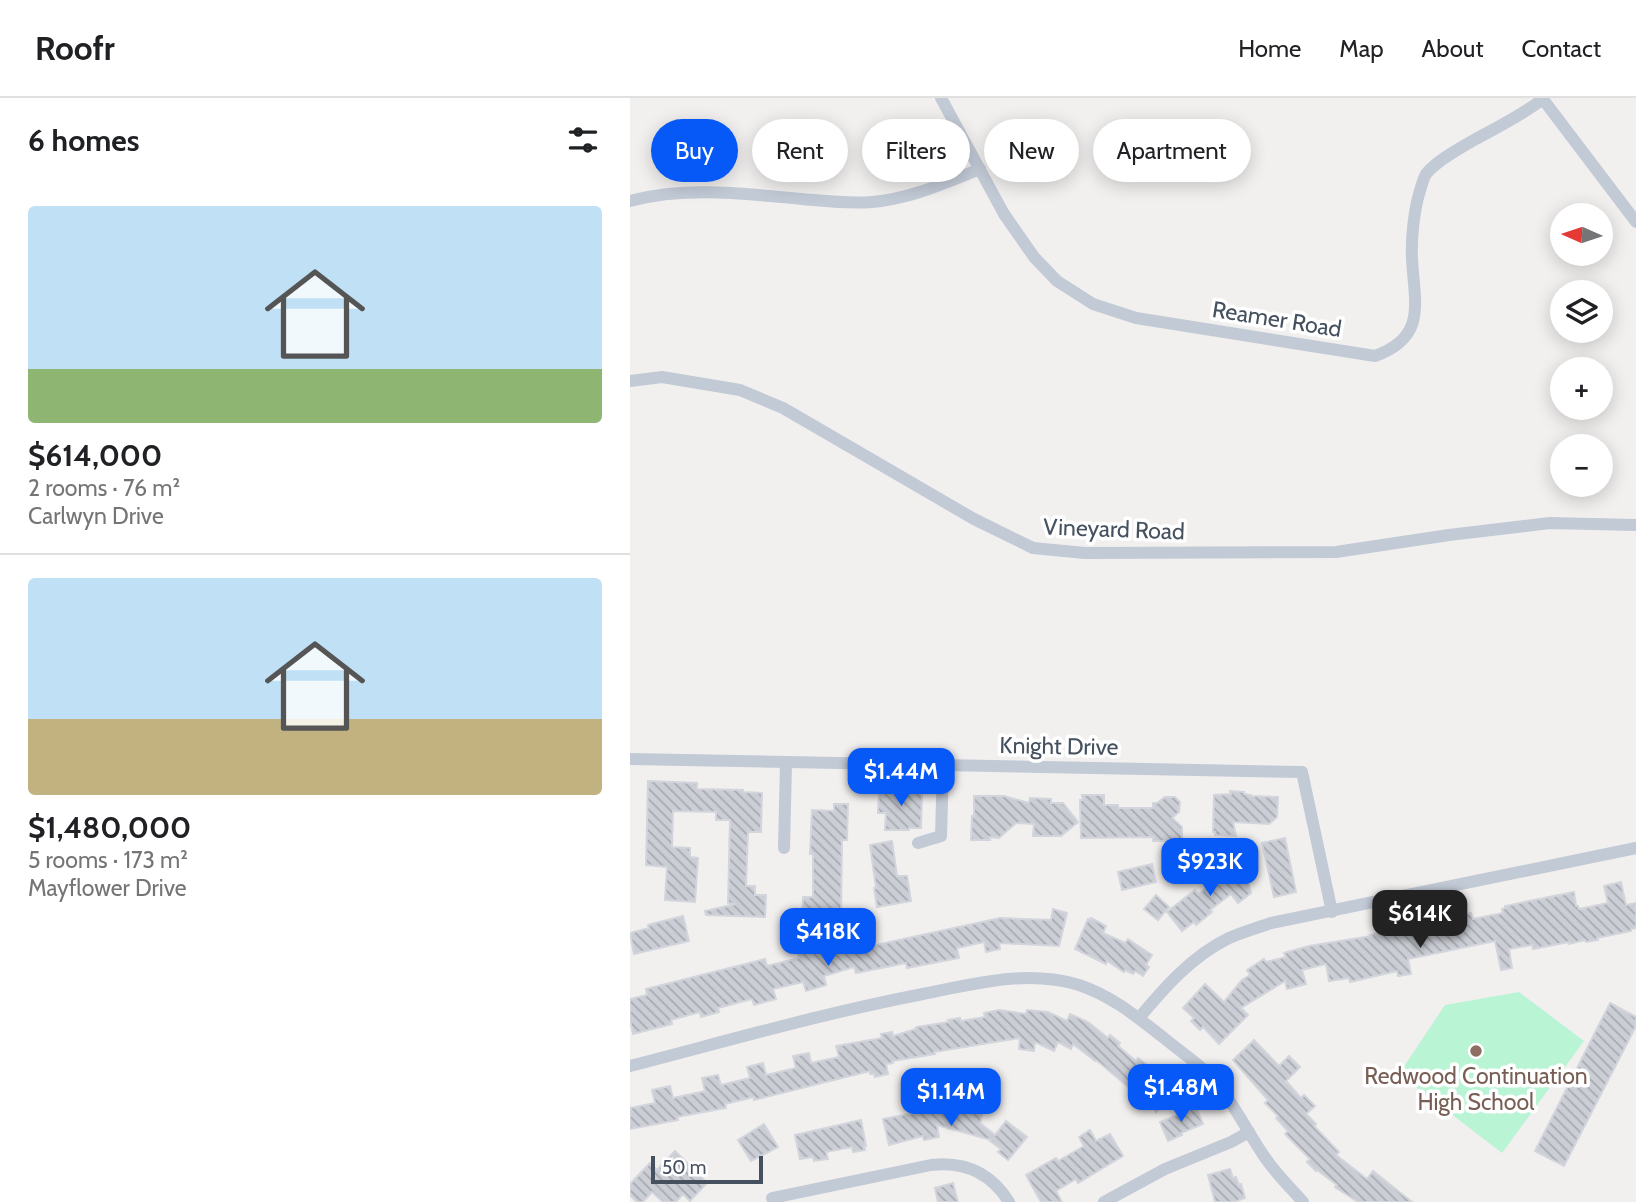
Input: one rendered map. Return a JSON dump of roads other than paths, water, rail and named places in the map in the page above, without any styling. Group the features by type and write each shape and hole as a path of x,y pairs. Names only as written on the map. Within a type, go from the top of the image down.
{"street":[{"name":"Reamer Road","path":"941,98 1004,214 1034,257 1057,281 1093,304 1136,318 1375,356 1402,341 1412,327 1416,310 1412,255 1416,203 1426,174 1449,155 1527,111 1542,98"},
{"path":"1542,98 1636,222"},
{"path":"630,201 683,192 722,192 840,203 873,202 921,192 980,169"},
{"name":"Vineyard Road","path":"630,381 662,377 740,390 783,408 974,519 1033,548 1085,553 1336,552 1550,523 1636,525"},
{"name":"Knight Drive","path":"630,759 1302,772 1332,912"},
{"path":"784,848 786,763"},
{"path":"918,843 941,836 943,765"},
{"path":"1139,1018 1170,982 1208,950 1229,938 1272,923 1636,848"},
{"path":"630,1066 856,1008 998,980 1058,980 1078,985 1112,1000 1139,1018 1206,1073 1219,1087 1272,1168 1303,1202"},
{"path":"1104,1202 1165,1169 1231,1142 1248,1132"},
{"path":"772,1198 944,1163 978,1171 996,1184 1009,1202"}],"place":[{"name":"Redwood Continuation High School","path":"1476,1051"}]}
